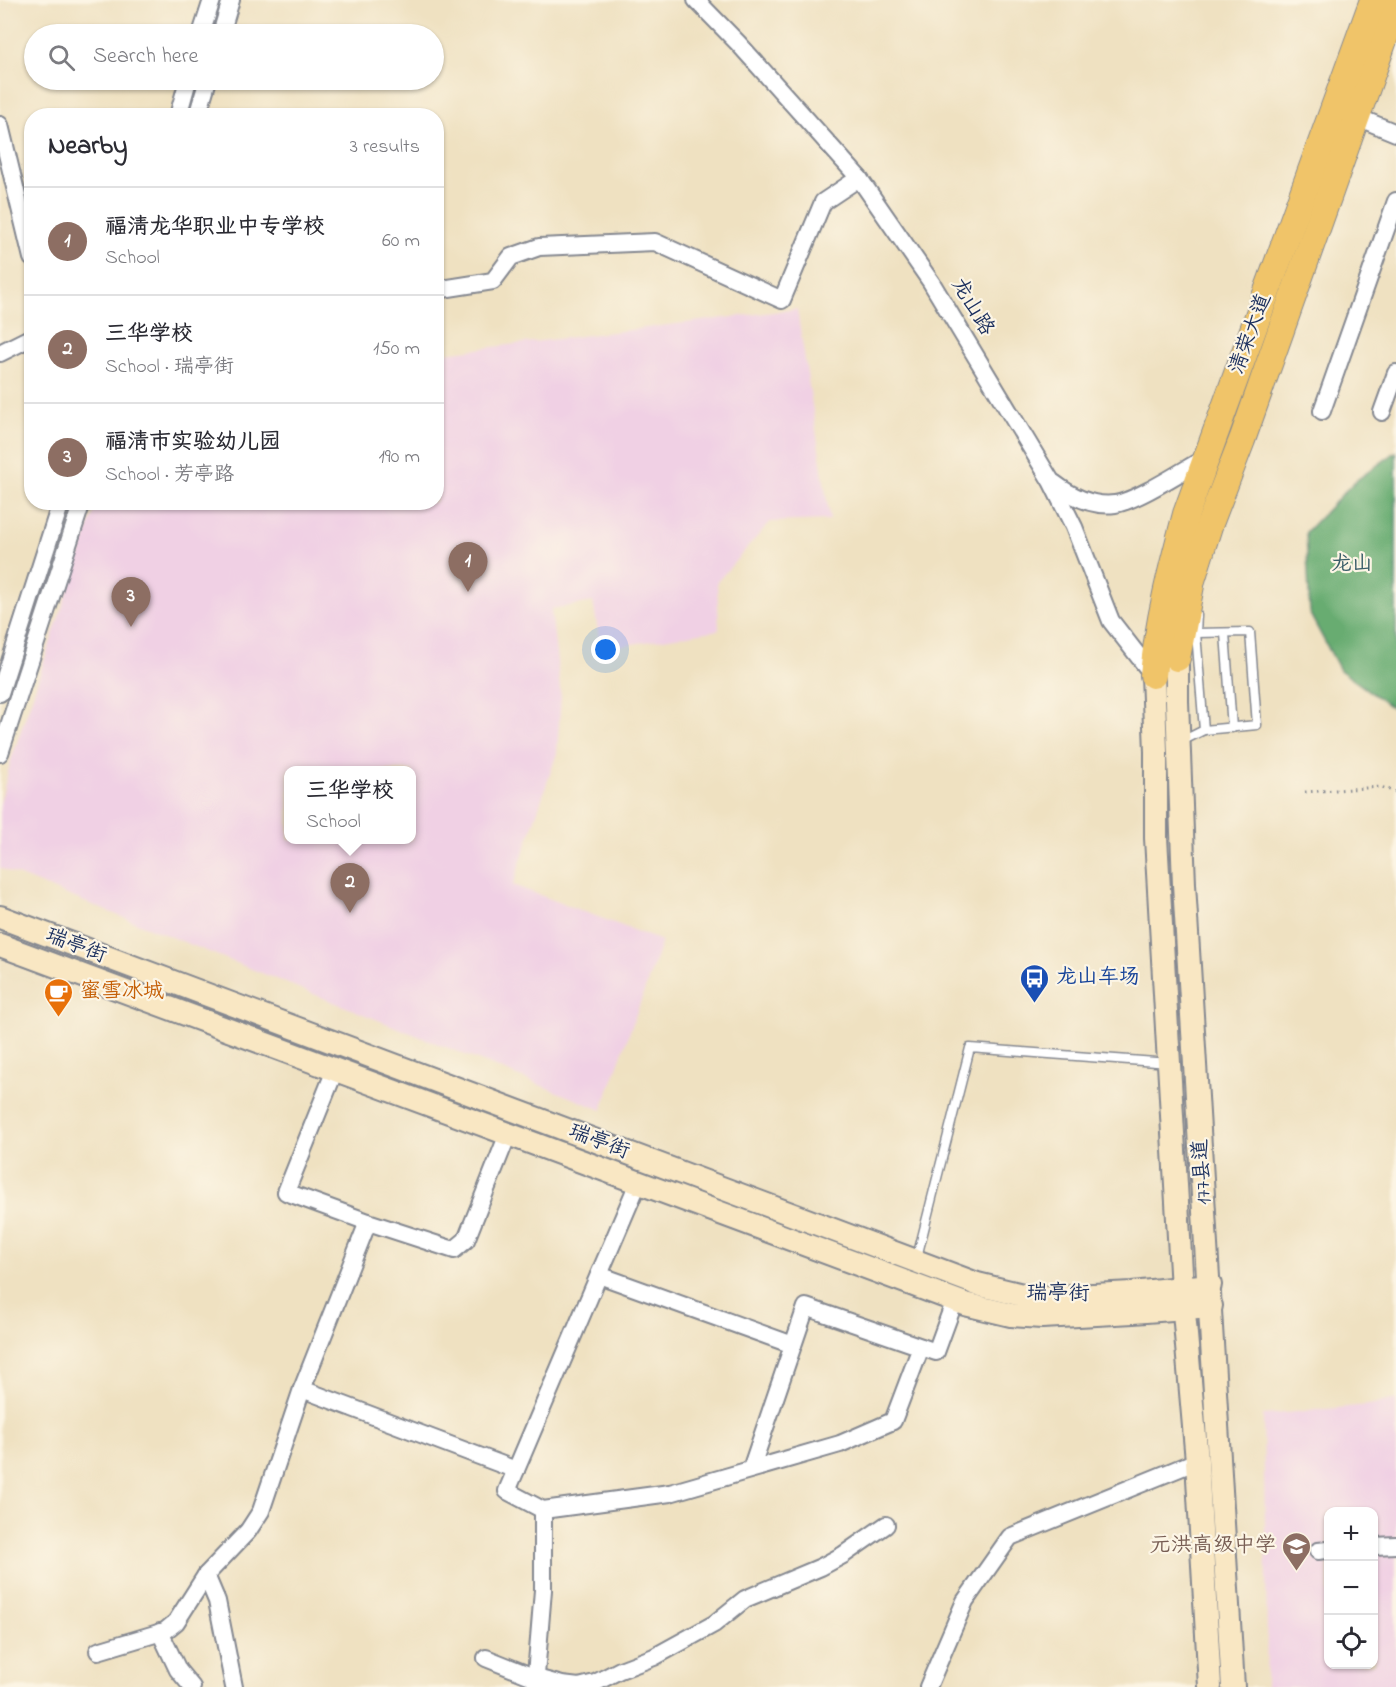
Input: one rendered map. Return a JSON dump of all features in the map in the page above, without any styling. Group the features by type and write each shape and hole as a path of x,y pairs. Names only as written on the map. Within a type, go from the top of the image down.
{"main road":[{"name":"清荣大道","path":"1153,675 1167,586 1186,514 1373,0"},
{"name":"清荣大道","path":"1178,657 1192,580 1209,526 1242,440 1396,6"},
{"name":"177县道","path":"1178,657 1184,884 1211,1296 1233,1687"},
{"name":"177县道","path":"1153,675 1156,838 1183,1299 1197,1461 1210,1687"},
{"name":"瑞亭街","path":"0,917 977,1284 1035,1298 1183,1299"},
{"name":"瑞亭街","path":"0,945 955,1300 1011,1315 1042,1317 1211,1296"}],"street":[{"path":"204,24 212,0"},
{"path":"224,24 231,0"},
{"name":"龙山路","path":"696,0 712,7 738,43 860,178 931,282 1051,481 1074,526 1112,621 1153,675"},
{"path":"180,108 185,90"},
{"path":"199,108 205,90"},
{"path":"1357,117 1396,133"},
{"path":"0,125 24,225"},
{"path":"444,289 493,281 511,257 539,247 655,242 782,300 823,202 860,178"},
{"path":"1322,411 1396,201"},
{"path":"0,352 24,342"},
{"path":"1382,412 1396,373"},
{"path":"1051,481 1070,495 1080,499 1115,504 1133,499 1207,457"},
{"path":"0,693 58,510"},
{"path":"0,753 79,510"},
{"path":"335,1070 286,1192 454,1250 466,1240 508,1134"},
{"path":"638,1183 507,1491 543,1510 669,1493 840,1444 893,1421 921,1347"},
{"path":"98,1651 160,1632 176,1622 206,1575 248,1532 261,1511 302,1389 368,1222"},
{"path":"599,1275 793,1345"},
{"path":"751,1469 806,1306 936,1352 955,1300"},
{"path":"302,1389 516,1470"},
{"path":"928,1687 965,1601 1010,1537 1197,1461"},
{"path":"535,1682 543,1590 543,1510"},
{"path":"486,1658 535,1682 579,1687 595,1683 620,1670 654,1657 714,1624 745,1599 821,1568 886,1525"},
{"path":"1378,1546 1396,1545"},
{"path":"206,1575 217,1601 234,1687"},
{"path":"160,1632 178,1670 192,1687"}],"lane":[{"path":"1192,580 1197,609 1196,633 1204,730"},
{"path":"1179,743 1204,730 1257,725 1250,632 1196,633"},
{"path":"1225,633 1232,728"},
{"path":"916,1261 970,1048 1169,1064"}],"path":[{"path":"1305,792 1381,787 1396,792"}],"shaded area":[{"path":"797,309 830,520 770,522 717,582 719,630 601,649 593,602 551,609 561,697 557,753 513,885 662,941 602,1110 0,868 0,804 11,760 95,510 444,510 444,353"},
{"name":"元洪高级中学","path":"1396,1399 1396,1687 1266,1687 1263,1415 1369,1405"}],"green space":[{"name":"龙山","path":"1396,452 1396,717 1394,709 1340,670 1310,614 1306,532 1354,482"}],"place":[{"name":"福清龙华职业中专学校","path":"468,592"},
{"name":"福清市实验幼儿园","path":"131,627"},
{"name":"三华学校","path":"350,913"},
{"name":"龙山车场","path":"1035,1004"},
{"name":"蜜雪冰城","path":"59,1018"},
{"name":"元洪高级中学","path":"1297,1572"}]}
